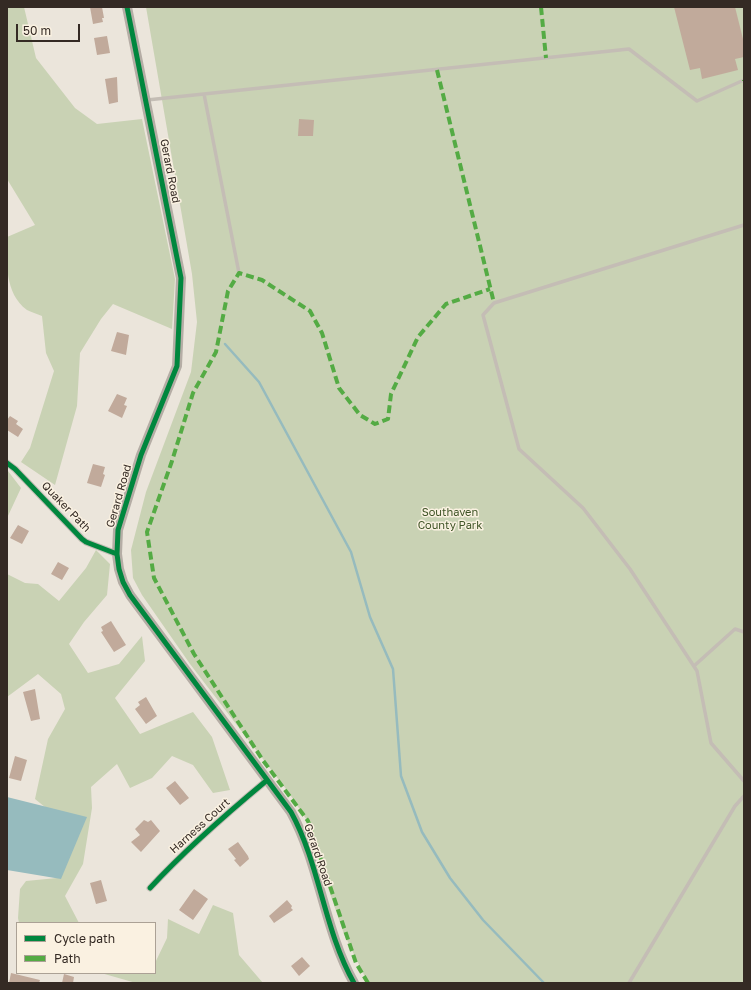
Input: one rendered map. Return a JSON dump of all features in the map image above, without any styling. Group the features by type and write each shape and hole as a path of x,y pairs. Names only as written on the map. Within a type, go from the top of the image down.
{"street":[{"name":"Gerard Road","path":"127,7 181,278 176,366 141,455 118,530 117,554 123,582 130,595 266,781 291,812 341,956 354,983"},
{"name":"Quaker Path","path":"7,463 15,469 82,539 117,554"},
{"name":"Harness Court","path":"150,888 182,854 266,781"}],"lane":[{"path":"146,100 629,50 697,101 744,80"},
{"path":"204,94 239,273"},
{"path":"744,225 494,303 483,315 519,449 583,508 630,569 697,671 711,743 744,781"},
{"path":"694,666 735,629 744,632"},
{"path":"629,983 735,806 744,796"}],"green space":[{"path":"7,7 24,7 36,58 75,108 97,124 142,119 175,279 172,329 113,304 101,319 80,353 77,406 55,485 21,462 30,448 54,371 46,353 42,316 27,310 20,303 14,295 8,276 7,237 35,225 7,179"},
{"name":"Southaven County Park","path":"146,7 744,7 744,983 368,983 344,934 326,882 310,825 289,793 190,664 142,595 133,578 131,550 146,492 191,372 197,322 192,274"},
{"path":"8,471 21,488 7,518 7,474"},
{"path":"96,550 110,564 107,595 84,622 69,644 88,673 119,664 142,636 145,661 115,698 140,734 193,712 212,737 230,790 213,793 193,765 172,756 152,778 130,788 117,764 91,787 92,808 83,864 65,896 78,922 19,922 20,889 26,881 57,878 50,811 35,799 48,739 65,709 61,694 38,674 7,697 7,574 25,583 38,584 59,601 86,568"},
{"path":"213,905 233,913 239,955 263,983 136,983 104,974 156,974 156,961 167,938 168,919 199,934"}],"water":[{"path":"7,797 87,817 61,879 7,870"}],"building":[{"path":"90,7 102,7 104,18 102,18 103,22 93,24"},
{"path":"674,7 735,7 744,43 744,57 735,59 738,70 702,79 700,68 690,70"},
{"path":"107,36 110,53 97,55 94,38"},
{"path":"117,77 118,102 109,104 105,79"},
{"path":"299,119 314,120 313,136 298,136"},
{"path":"117,332 129,335 126,355 111,351"},
{"path":"117,394 127,398 124,405 127,406 122,418 108,411"},
{"path":"10,416 18,421 16,424 23,429 18,437 7,430 7,420"},
{"path":"93,464 105,467 103,474 105,475 101,487 87,483"},
{"path":"18,525 29,531 22,544 10,538"},
{"path":"58,562 69,568 62,580 51,574"},
{"path":"111,621 126,645 114,652 101,632 103,631 101,627"},
{"path":"35,689 40,719 31,721 23,692"},
{"path":"146,697 157,716 146,724 135,709 140,705 138,702"},
{"path":"15,756 27,760 21,781 9,778"},
{"path":"175,781 189,798 180,805 166,788"},
{"path":"144,820 148,822 151,820 160,831 141,852 131,842 140,835 135,829"},
{"path":"238,842 249,859 240,867 228,849"},
{"path":"101,880 107,901 96,904 90,883"},
{"path":"194,889 208,899 193,920 179,910"},
{"path":"287,900 292,906 291,908 293,910 274,923 269,916"},
{"path":"302,957 310,966 299,976 291,966"},
{"path":"11,973 40,980 39,983 9,983"},
{"path":"64,974 74,977 73,983 62,983"}],"waterway":[{"path":"225,344 259,382 351,552 370,617 393,669 401,776 422,832 450,878 483,920 544,983"}],"marked path":[{"path":"541,7 546,58"},
{"path":"437,70 494,303"},
{"path":"368,983 356,963 308,821 262,759 194,654 154,578 147,532 172,461 193,393 216,352 228,291 239,273 262,280 310,311 322,333 339,388 360,415 375,424 388,419 391,394 418,337 446,304 490,289"}],"cycle path":[{"path":"127,7 181,278 177,366 141,455 118,530 117,554 119,569 123,582 130,595 291,812 301,832 336,941 344,963 354,983"},
{"path":"7,463 15,469 82,539 117,554"},
{"path":"150,888 206,833 266,781"}]}
